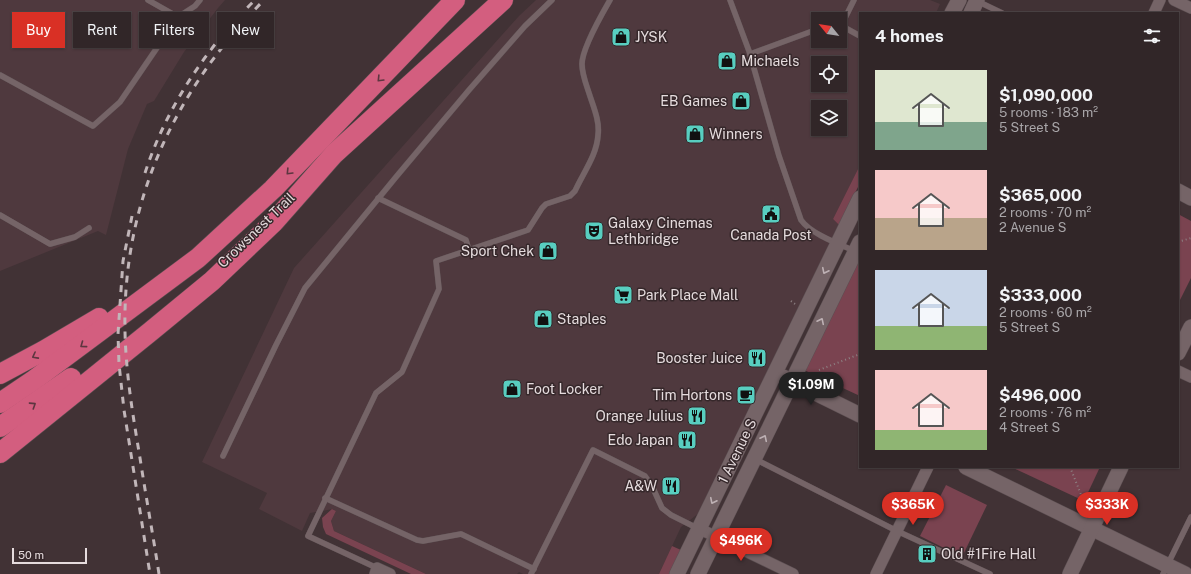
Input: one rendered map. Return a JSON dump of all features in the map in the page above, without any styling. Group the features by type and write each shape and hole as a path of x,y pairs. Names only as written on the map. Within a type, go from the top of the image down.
{"highway":[{"path":"401,57 451,0"},
{"name":"Crowsnest Trail","path":"0,403 40,376 192,262 273,189 455,0"},
{"name":"Crowsnest Trail","path":"0,426 53,392 131,336 182,297 221,264 334,154 483,0"},
{"path":"0,453 212,282 274,222 334,154 503,0"},
{"path":"0,374 80,330 136,294 273,189"}],"street":[{"path":"953,12 959,0"},
{"path":"1154,12 1160,0"},
{"path":"1174,0 1191,8"},
{"path":"1179,192 1191,198"},
{"name":"1 Avenue S","path":"677,574 859,200"},
{"name":"1 Avenue S","path":"698,574 858,247"},
{"path":"1179,351 1191,327"},
{"path":"1179,371 1191,377"},
{"path":"775,374 859,415"},
{"path":"876,574 928,468"},
{"path":"968,468 1091,528 1165,570 1185,574"},
{"path":"1070,574 1121,468"},
{"path":"700,529 793,574"},
{"path":"376,571 390,574"}],"lane":[{"path":"148,0 169,12"},
{"path":"186,12 195,6 200,0"},
{"path":"223,456 305,288 378,198 525,26 552,0"},
{"path":"376,571 308,536 376,393 402,372 439,289 436,261 528,230 546,204 570,196 575,191 595,150 599,127 584,76 582,63 584,50 610,0"},
{"path":"730,0 750,54 777,148 801,220 806,226 838,243 858,247"},
{"path":"847,12 854,0"},
{"path":"975,3 999,12"},
{"path":"847,29 859,35"},
{"path":"750,54 811,32"},
{"path":"0,75 93,126 120,102 157,48"},
{"path":"378,198 466,240 469,250"},
{"path":"0,215 50,244 75,237 89,228"},
{"path":"325,498 417,540 423,541 461,534 533,571 593,450 646,476 662,508 666,512 700,529"},
{"path":"754,458 897,531 990,574"},
{"path":"1165,570 1191,518"}],"path":[{"path":"1179,242 1191,238"},
{"path":"819,370 859,354"},
{"path":"1070,468 1082,497"}],"shaded area":[{"path":"0,0 225,0 209,20 209,12 139,12 139,48 187,48 154,101 147,104 128,149 106,235 98,231 0,271"},
{"path":"536,0 930,0 940,4 936,12 859,12 859,167 833,219 839,225 699,513 681,527 659,574 523,574 519,572 517,574 426,574 334,531 331,521 336,511 333,509 310,513 302,531 259,509 267,493 202,462 294,268 519,16"},
{"path":"859,167 859,185 839,225 833,219"},
{"path":"1179,215 1191,221 1191,278 1179,302"},
{"path":"859,259 859,396 804,370"},
{"path":"1013,468 1100,468 1084,501"},
{"path":"946,485 987,505 962,557 920,536"},
{"path":"332,509 336,511 331,521 334,531 426,574 411,574 326,534 323,527 322,518"},
{"path":"672,546 681,550 669,574 659,574"}],"railway":[{"path":"145,173 164,125 176,102 204,59 220,38 255,0"},
{"path":"159,574 128,380 125,332 126,284 133,238 144,194 160,152 180,111 204,72 232,35 264,0"},
{"path":"132,216 123,261 118,334 119,364 124,410 150,574"}],"place":[{"name":"JYSK","path":"621,37"},
{"name":"Michaels","path":"727,61"},
{"name":"EB Games","path":"741,101"},
{"name":"Winners","path":"695,134"},
{"name":"Canada Post","path":"771,214"},
{"name":"Galaxy Cinemas Lethbridge","path":"594,231"},
{"name":"Sport Chek","path":"548,251"},
{"name":"Park Place Mall","path":"623,295"},
{"name":"Staples","path":"543,319"},
{"name":"Booster Juice","path":"757,358"},
{"name":"Foot Locker","path":"512,389"},
{"name":"Tim Hortons","path":"746,395"},
{"name":"Orange Julius","path":"697,416"},
{"name":"Edo Japan","path":"687,440"},
{"name":"A&W","path":"671,486"},
{"name":"Old #1Fire Hall","path":"927,554"}]}
